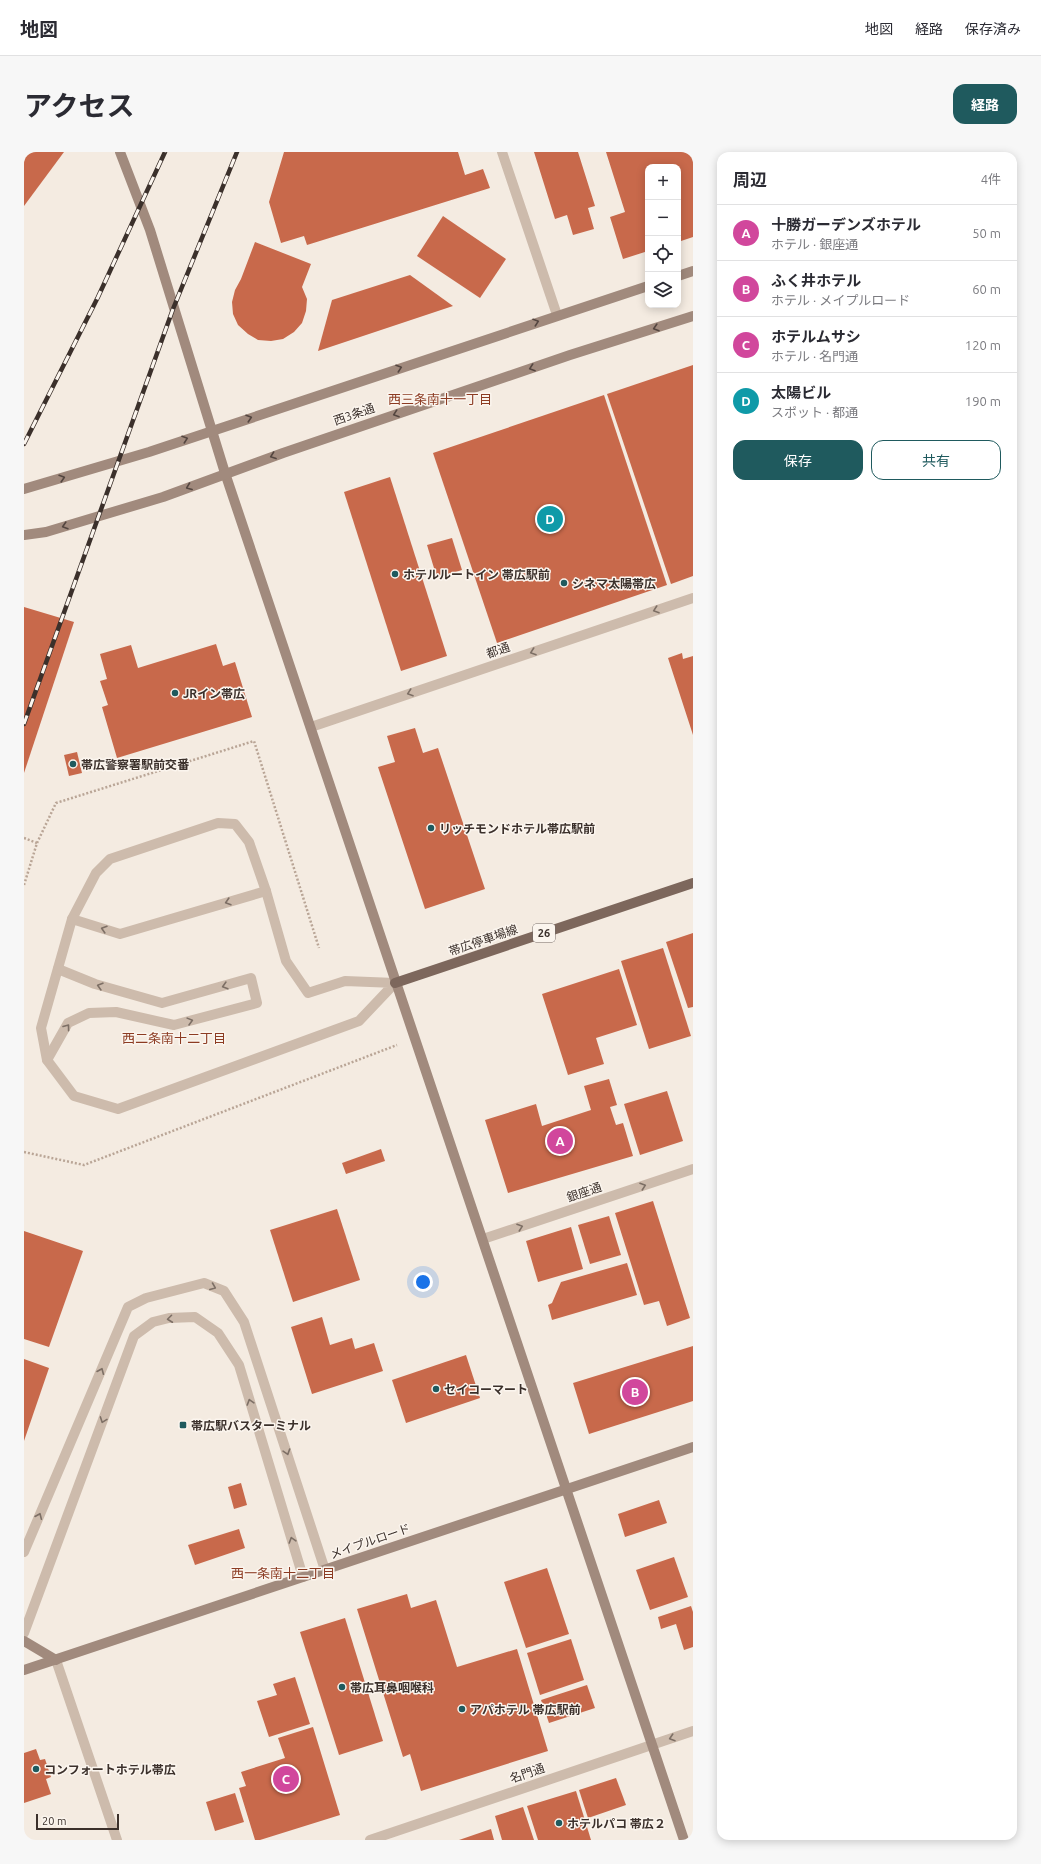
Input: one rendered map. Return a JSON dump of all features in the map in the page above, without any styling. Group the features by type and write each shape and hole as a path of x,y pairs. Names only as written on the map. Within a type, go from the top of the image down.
{"main road":[{"name":"帯広停車場線","path":"395,983 693,883"}],"street":[{"path":"120,152 150,230 225,473 684,1840"},
{"path":"502,152 557,315"},
{"path":"681,275 693,270"},
{"path":"24,489 141,454 645,287"},
{"name":"西3条通","path":"24,535 46,532 163,497 225,473 562,357 693,316"},
{"name":"都通","path":"311,727 693,598"},
{"path":"218,824 234,824 249,842 266,891 286,961 308,993 345,981 395,983 359,1021 118,1109 74,1096 47,1060 40,1028 72,919 96,873 110,859 218,824"},
{"path":"72,919 120,934 266,891"},
{"path":"47,1060 68,1023 89,1013 116,1012 174,1025 257,1003 251,978 162,1003 95,984 58,969"},
{"name":"銀座通","path":"483,1239 693,1169"},
{"path":"24,1552 128,1307 146,1298 204,1283 224,1291 244,1322 325,1570"},
{"path":"24,1633 134,1336 153,1322 169,1318 195,1317 218,1333 239,1366 303,1577"},
{"name":"メイプルロード","path":"24,1670 693,1447"},
{"path":"24,1641 56,1660 117,1840"},
{"name":"名門通","path":"370,1840 693,1731"}],"path":[{"path":"24,838 37,843"},
{"path":"24,1152 84,1165 414,1038"}],"building":[{"path":"24,152 64,152 24,206"},
{"path":"284,152 458,152 465,175 483,169 490,188 307,245 304,236 281,243 269,202"},
{"path":"534,152 578,152 595,206 588,208 594,229 573,235 567,215 555,219"},
{"path":"606,152 693,152 693,237 681,241 681,164 645,164 645,252 623,259 610,217 625,212"},
{"path":"443,216 506,259 480,298 417,256"},
{"path":"255,242 311,264 302,287 307,299 306,311 302,323 294,332 283,339 271,341 258,340 238,325 233,314 232,302 235,290 241,279"},
{"path":"410,275 453,306 318,351 332,300"},
{"path":"693,365 693,576 671,584 607,394"},
{"path":"604,395 667,585 497,643 433,453"},
{"name":"ホテルルートイン 帯広駅前","path":"390,477 447,656 401,671 344,492"},
{"path":"452,538 462,570 437,578 427,545"},
{"path":"24,607 74,622 24,773"},
{"name":"JRイン帯広","path":"216,644 223,666 235,662 252,717 117,758 102,707 108,705 100,681 107,679 100,654 131,645 138,668"},
{"path":"682,653 683,659 693,656 693,735 668,658"},
{"name":"リッチモンドホテル帯広駅前","path":"415,728 423,753 438,748 485,889 425,909 378,767 395,762 387,736"},
{"name":"帯広警察署駅前交番","path":"77,752 82,773 69,776 64,755"},
{"path":"693,933 693,1007 688,1008 666,942"},
{"path":"663,948 691,1036 649,1049 621,961"},
{"path":"619,969 637,1025 596,1038 604,1064 568,1075 542,994"},
{"path":"609,1079 617,1105 610,1107 616,1125 623,1123 633,1156 508,1193 485,1120 536,1104 542,1126 591,1110 584,1086"},
{"path":"667,1091 683,1141 640,1155 624,1104"},
{"path":"381,1149 385,1161 346,1174 342,1163"},
{"path":"653,1201 690,1318 667,1326 659,1301 644,1305 615,1213"},
{"path":"337,1209 360,1280 293,1302 270,1230"},
{"path":"609,1216 621,1255 590,1264 578,1225"},
{"path":"571,1227 583,1269 538,1282 526,1241"},
{"path":"24,1231 83,1251 49,1347 24,1339"},
{"path":"627,1263 637,1295 552,1320 548,1305 552,1303 561,1282"},
{"path":"322,1317 330,1345 352,1338 355,1349 374,1343 383,1371 312,1394 291,1327"},
{"path":"693,1346 693,1401 589,1434 573,1383"},
{"name":"セイコーマート","path":"466,1355 480,1398 406,1423 392,1380"},
{"path":"24,1359 49,1368 24,1441"},
{"path":"241,1483 247,1505 234,1509 228,1487"},
{"path":"659,1500 667,1523 625,1537 618,1514"},
{"path":"239,1529 245,1548 195,1565 188,1545"},
{"path":"674,1557 688,1597 650,1610 636,1570"},
{"path":"547,1568 569,1634 526,1648 504,1582"},
{"name":"アパホテル 帯広駅前","path":"407,1594 411,1608 436,1600 457,1667 517,1649 548,1751 421,1791 410,1754 403,1757 357,1609"},
{"path":"691,1606 693,1612 693,1647 684,1650 676,1624 661,1629 658,1617"},
{"name":"帯広耳鼻咽喉科","path":"345,1618 383,1741 339,1755 300,1632"},
{"path":"571,1639 584,1680 540,1695 527,1653"},
{"path":"295,1677 310,1724 269,1737 257,1701 277,1695 273,1684"},
{"path":"587,1685 595,1708 549,1723 541,1700"},
{"path":"313,1727 340,1815 260,1840 255,1840 239,1788 246,1786 241,1772 285,1758 278,1738"},
{"name":"コンフォートホテル帯広","path":"36,1749 40,1760 45,1759 51,1777 46,1779 51,1794 24,1803 24,1753"},
{"path":"616,1778 626,1805 588,1818 579,1790"},
{"name":"ホテルパコ 帯広２","path":"576,1791 591,1840 538,1840 527,1806"},
{"path":"235,1793 244,1822 215,1831 206,1802"},
{"path":"523,1807 534,1840 502,1840 495,1816"},
{"path":"491,1829 494,1840 459,1840"}],"railway":[{"path":"24,444 98,297 165,152"},
{"path":"24,724 173,309 237,152"}],"place":[{"name":"太陽ビル","path":"550,519"},
{"name":"ホテルルートイン 帯広駅前","path":"395,574"},
{"name":"シネマ太陽帯広","path":"564,583"},
{"name":"JRイン帯広","path":"175,693"},
{"name":"帯広警察署駅前交番","path":"73,764"},
{"name":"リッチモンドホテル帯広駅前","path":"431,828"},
{"name":"十勝ガーデンズホテル","path":"560,1141"},
{"name":"セイコーマート","path":"436,1389"},
{"name":"ふく井ホテル","path":"635,1392"},
{"name":"帯広駅バスターミナル","path":"183,1425"},
{"name":"帯広耳鼻咽喉科","path":"342,1687"},
{"name":"アパホテル 帯広駅前","path":"462,1709"},
{"name":"コンフォートホテル帯広","path":"36,1769"},
{"name":"ホテルムサシ","path":"286,1779"},
{"name":"ホテルパコ 帯広２","path":"559,1823"}],"district":[{"name":"西三条南十一丁目","path":"440,399"},
{"name":"西二条南十二丁目","path":"174,1038"},
{"name":"西一条南十二丁目","path":"283,1573"}]}
